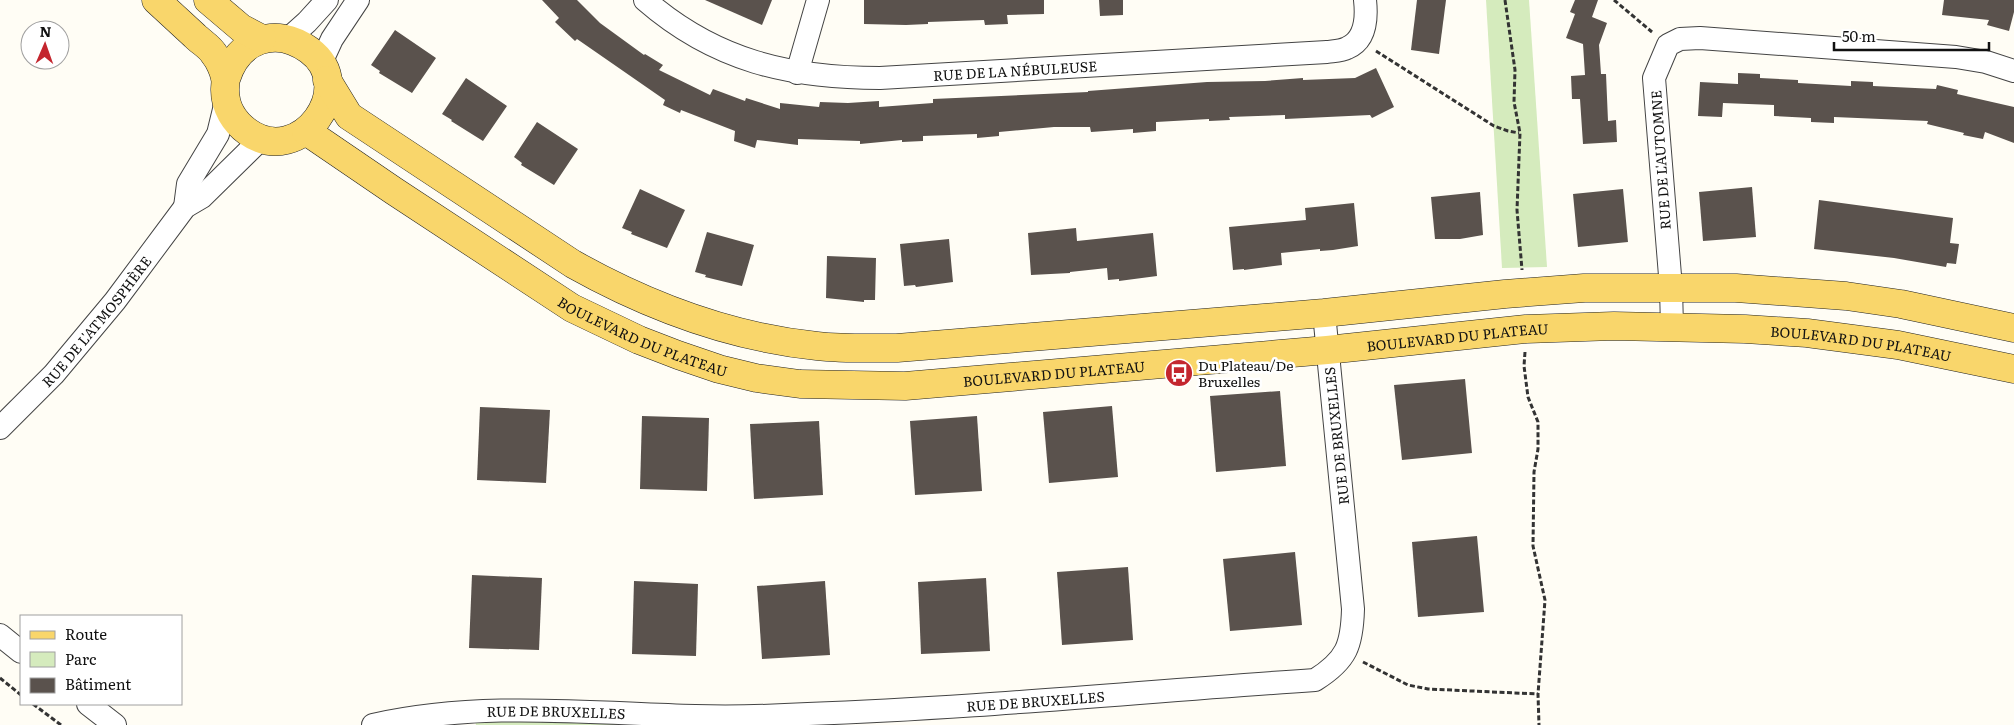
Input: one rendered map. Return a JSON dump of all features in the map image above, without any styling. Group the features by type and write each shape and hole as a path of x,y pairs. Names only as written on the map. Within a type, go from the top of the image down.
{"main road":[{"path":"156,0 214,53 231,113 249,133 262,138 285,140 296,137 306,131 322,114 328,91 324,71"},
{"path":"208,0 241,28 275,39 301,44 312,52 349,116 573,264 609,284 668,310 742,333 816,346 897,348 1324,313 1549,290 1671,288 1736,288 1846,296 1901,304 2014,328"},
{"path":"226,90 235,58 243,50 275,39"},
{"name":"BOULEVARD DU PLATEAU","path":"306,131 322,144 418,208 572,308 638,340 719,369 756,378 800,384 905,386 1327,350 1570,326 1745,329 1856,339 1898,345 2014,369"}],"street":[{"path":"275,39 307,22 327,0"},
{"path":"324,71 332,39 358,0"},
{"name":"RUE DE LA NÉBULEUSE","path":"645,0 680,27 705,42 751,61 797,73 848,78 880,78 1327,52 1346,49 1358,40"},
{"path":"797,73 818,0"},
{"path":"1358,40 1366,22 1365,0"},
{"path":"1668,45 1680,39 1700,38 1956,57 1986,62 2014,71"},
{"name":"RUE DE L'AUTOMNE","path":"1668,45 1654,78 1671,288 1672,327"},
{"name":"RUE DE L'ATMOSPHÈRE","path":"185,207 188,184 218,134 226,90"},
{"name":"RUE DE L'ATMOSPHÈRE","path":"0,428 54,374 114,301 185,207 202,197 262,138"},
{"name":"RUE DE BRUXELLES","path":"373,725 395,720 491,710 574,710 696,716 809,714 957,707 1316,680 1333,668 1345,653 1352,633 1353,609 1324,313"},
{"path":"0,635 20,651"},
{"path":"89,705 115,725"}],"path":[{"path":"1505,0 1515,70 1514,102 1520,133 1517,210 1522,276"},
{"path":"1614,0 1668,45"},
{"path":"1358,40 1494,126 1520,133"},
{"path":"1526,343 1524,366 1528,397 1538,422 1538,449 1534,472 1534,546 1545,600 1538,694 1539,725"},
{"path":"1345,653 1408,685 1428,689 1538,694"},
{"path":"0,678 20,694"},
{"path":"34,705 61,725"}],"green space":[{"path":"1486,0 1529,0 1547,267 1502,268"},
{"path":"498,719 693,725 476,725 475,721"}],"building":[{"path":"542,0 577,0 600,23 644,55 663,65 659,70 710,95 713,89 745,101 746,98 780,109 780,103 819,107 820,102 879,101 879,107 933,103 933,99 1088,92 1207,82 1355,78 1376,68 1394,107 1372,118 1370,115 1285,119 1285,115 1229,117 1230,120 1209,121 1209,119 1156,122 1156,131 1133,133 1133,129 1091,132 1090,127 1054,127 999,132 999,136 977,138 977,134 923,136 923,141 902,142 902,140 860,144 860,141 798,139 798,145 757,140 755,148 734,141 735,131 681,110 680,113 663,105 665,100 577,39 575,41 555,22 559,18"},
{"path":"705,0 772,0 762,25"},
{"path":"864,0 1044,0 1044,14 1007,15 1008,24 985,25 984,20 928,22 928,24 906,25 864,24"},
{"path":"1099,0 1123,0 1123,15 1100,16"},
{"path":"1417,0 1446,0 1439,54 1411,50"},
{"path":"1575,0 1598,0 1592,17 1607,23 1599,45 1601,74 1606,74 1608,121 1616,120 1617,142 1583,144 1580,99 1572,99 1571,76 1585,75 1583,44 1566,38 1575,14 1570,12"},
{"path":"1944,0 2014,0 2014,12 2009,31 1987,25 1989,20 1942,15"},
{"path":"395,30 436,58 412,93 379,73 380,71 371,65"},
{"path":"1738,73 1760,74 1760,78 1798,80 1798,83 1851,86 1851,81 1873,82 1873,86 1936,89 1937,85 1958,90 1957,94 2014,107 2014,143 1985,132 1983,139 1963,135 1964,133 1927,124 1928,121 1834,117 1834,123 1811,122 1811,118 1774,116 1774,105 1723,103 1722,117 1698,116 1700,82 1738,84"},
{"path":"466,78 507,106 483,141 442,114"},
{"path":"537,122 578,149 554,185 521,165 522,163 514,157"},
{"path":"1752,187 1756,237 1703,241 1699,192"},
{"path":"640,189 685,210 667,248 631,234 632,232 622,228"},
{"path":"1623,189 1628,242 1578,247 1573,194"},
{"path":"1480,192 1483,235 1460,239 1435,239 1431,197"},
{"path":"1819,200 1953,218 1950,243 1959,244 1956,264 1947,263 1946,267 1894,258 1814,249"},
{"path":"1354,203 1358,246 1333,250 1320,251 1320,249 1281,253 1282,265 1233,270 1229,227 1306,220 1305,208"},
{"path":"1076,228 1077,241 1153,233 1157,276 1119,281 1119,279 1108,280 1107,268 1070,273 1031,275 1028,233"},
{"path":"707,232 754,245 742,286 705,277 706,275 695,272"},
{"path":"949,239 953,282 916,287 915,285 904,286 900,244"},
{"path":"827,256 876,258 875,300 864,300 864,302 826,298"},
{"path":"1465,379 1472,453 1402,460 1394,385"},
{"path":"1280,391 1286,466 1216,472 1210,396"},
{"path":"1112,406 1118,477 1049,483 1043,412"},
{"path":"480,407 550,410 546,483 477,480"},
{"path":"642,416 709,418 707,491 640,489"},
{"path":"977,416 982,491 915,495 910,421"},
{"path":"819,421 823,495 754,499 750,424"},
{"path":"1477,536 1484,612 1418,617 1412,542"},
{"path":"1295,552 1302,625 1230,631 1223,559"},
{"path":"1128,567 1133,640 1062,645 1057,572"},
{"path":"472,575 542,578 539,650 469,648"},
{"path":"986,578 990,651 921,654 918,582"},
{"path":"634,581 698,584 696,656 632,654"},
{"path":"825,581 830,655 762,659 757,586"}],"place":[{"name":"Du Plateau/De Bruxelles","path":"1179,373"}]}
